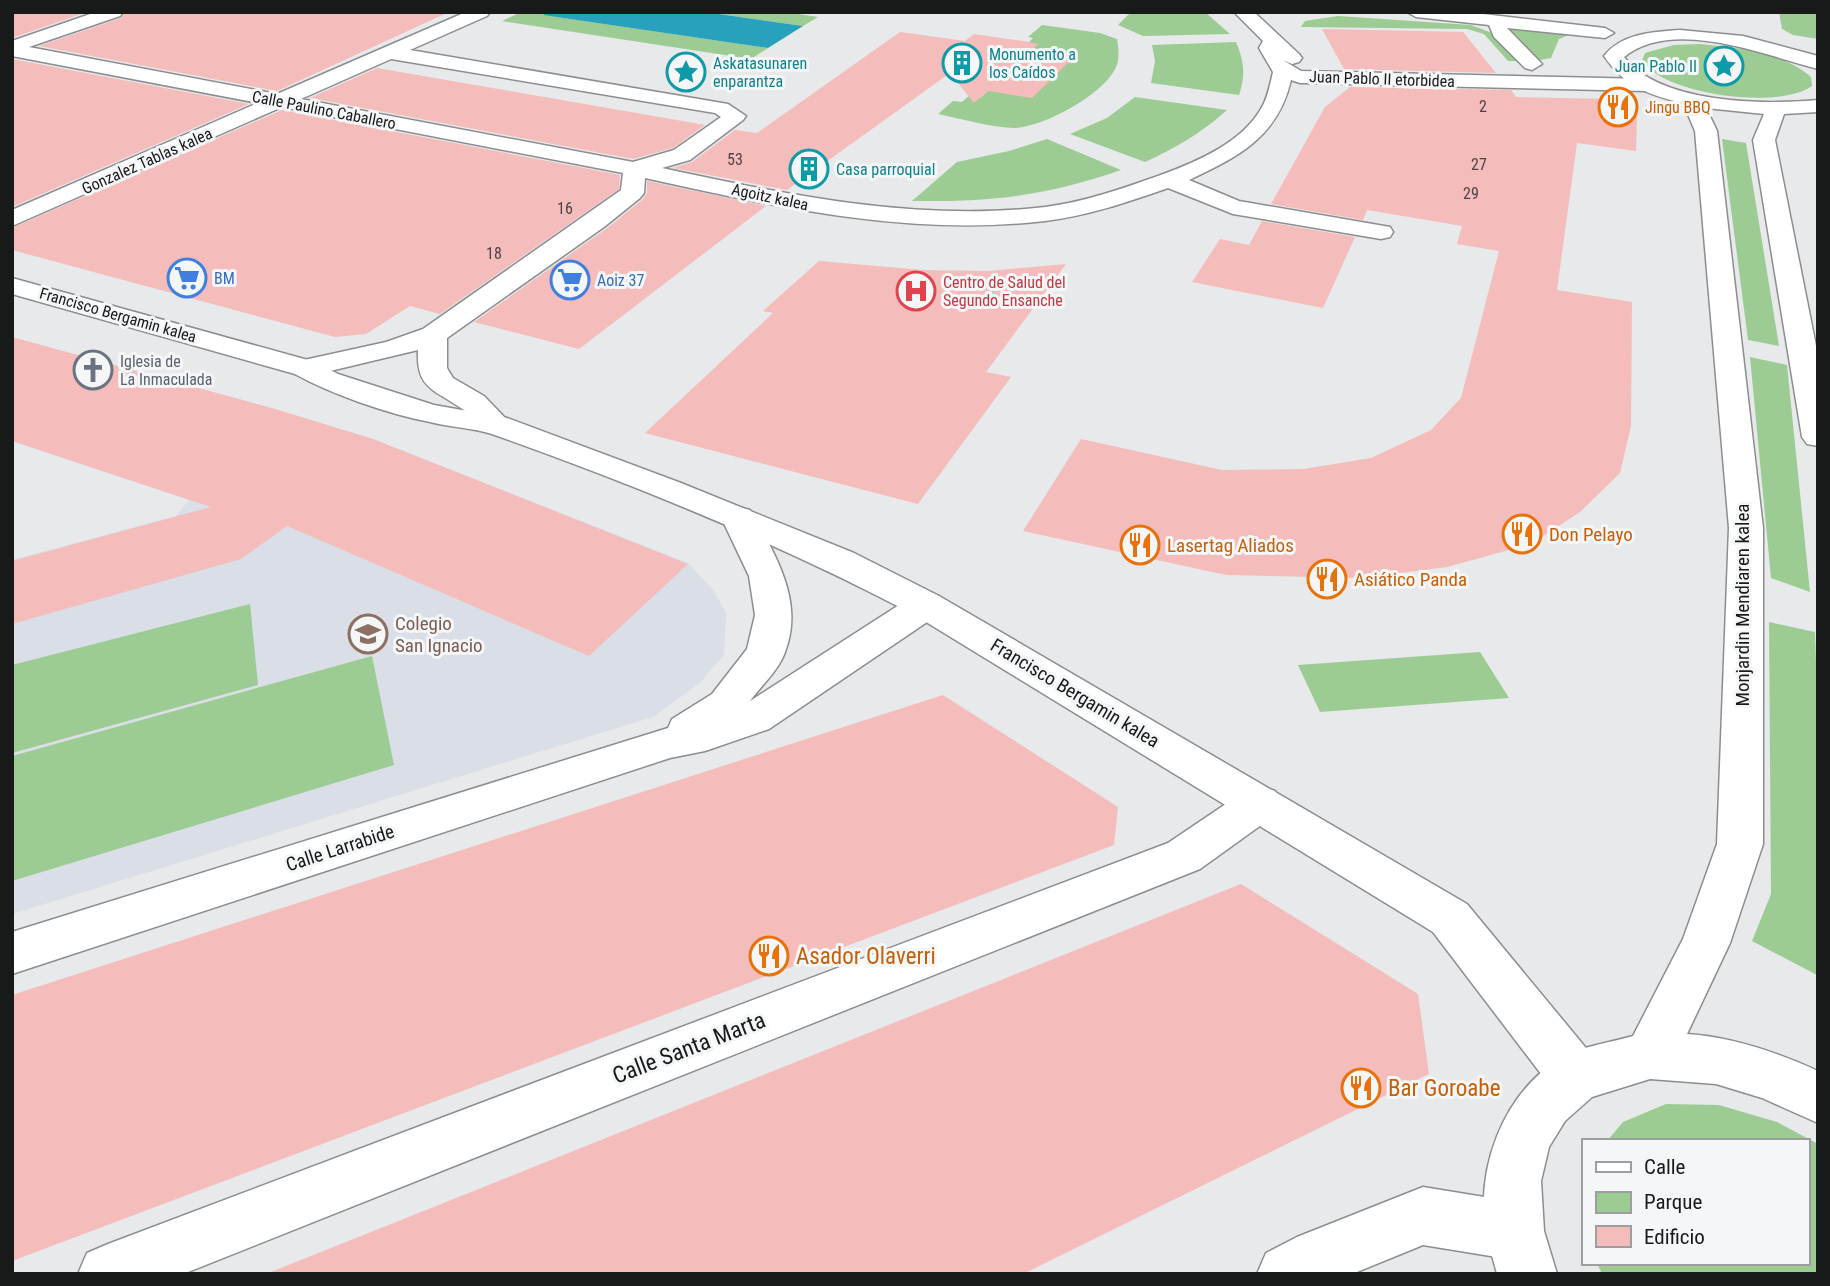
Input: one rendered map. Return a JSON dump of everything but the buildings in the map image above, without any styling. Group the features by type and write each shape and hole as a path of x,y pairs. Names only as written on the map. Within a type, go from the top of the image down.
{"street":[{"path":"12,48 114,12"},
{"path":"281,102 481,12"},
{"path":"1243,12 1295,61 1329,69"},
{"path":"1416,12 1605,33"},
{"path":"1658,37 1688,26 1693,13"},
{"path":"1739,18 1759,44"},
{"path":"1496,20 1500,33 1532,64"},
{"path":"1818,58 1759,44 1689,36 1634,41 1619,47 1612,56 1616,66 1628,76 1692,99 1776,109 1818,106"},
{"path":"1272,42 1268,48 1272,61 1283,72"},
{"name":"Calle Paulino Caballero","path":"12,48 635,169"},
{"path":"391,52 721,108 736,116 682,155 635,169 632,193 595,222 433,335"},
{"path":"1792,53 1818,63"},
{"name":"Juan Pablo II etorbidea","path":"1283,72 1329,69 1566,74 1616,66"},
{"name":"Juan Pablo II etorbidea","path":"1283,72 1325,79 1647,85"},
{"name":"Agoitz kalea","path":"635,169 832,210 918,219 1015,218 1107,201 1169,180 1205,164 1257,131 1274,105 1283,72"},
{"name":"Monjardin Mendiaren kalea","path":"1650,1055 1706,943 1740,844 1746,528 1706,131 1692,99"},
{"name":"Gonzalez Tablas kalea","path":"12,219 281,102"},
{"path":"1776,109 1764,140 1815,401 1818,437"},
{"path":"1169,180 1233,206 1381,232"},
{"name":"Francisco Bergamin kalea","path":"12,286 305,368 327,380 429,413 496,425 738,517 841,561 926,605 1450,918 1576,1077"},
{"name":"Francisco Bergamin kalea","path":"305,368 393,349 433,335 432,368 442,384 473,402 496,425"},
{"name":"Calle Larrabide","path":"668,743 726,704 766,652 774,615 767,576 738,517"},
{"name":"Calle Larrabide","path":"12,953 668,743 705,736 755,718 926,605"},
{"name":"Calle Santa Marta","path":"108,1274 1184,856 1260,803"},
{"path":"1287,1274 1318,1258 1423,1216 1521,1253 1513,1181 1524,1137 1546,1103 1576,1077 1650,1055 1716,1060 1772,1076 1818,1098"}],"shaded area":[{"name":"Colegio San Ignacio","path":"18,339 275,409 373,439 688,563 713,590 726,613 724,655 700,683 653,717 12,914 12,560 176,516 189,500 12,441 12,341"}],"green space":[{"path":"521,12 549,12 544,15 768,48 751,59 502,21"},
{"path":"705,12 785,12 818,17 803,26"},
{"path":"1131,12 1205,12 1230,34 1143,36 1118,25"},
{"path":"1779,12 1818,12 1818,39 1793,35 1782,29"},
{"path":"1338,16 1471,25 1492,33 1518,61 1508,61 1484,34 1467,29 1301,27 1305,21"},
{"path":"1042,25 1100,33 1117,39 1117,64 1107,81 1069,109 1025,127 995,126 938,114 953,101 962,102 969,96 980,98 988,91 1073,58 1030,52 1028,43 1033,38 1028,37"},
{"path":"1518,28 1573,33 1559,39 1551,58 1535,61 1509,31"},
{"path":"1236,42 1243,68 1239,95 1151,83 1155,61 1152,45"},
{"path":"1699,44 1744,49 1773,56 1811,77 1812,86 1796,93 1775,97 1723,95 1674,83 1655,73 1642,61 1645,53 1674,45"},
{"path":"1135,97 1227,110 1188,139 1145,162 1070,134 1107,118"},
{"path":"1047,139 1121,170 1068,186 1018,196 912,201 957,162 1009,151"},
{"path":"1722,139 1746,143 1779,346 1748,340"},
{"path":"1750,357 1787,365 1810,592 1771,578"},
{"path":"250,604 258,685 12,753 12,665"},
{"path":"1769,622 1815,632 1818,722 1817,975 1752,941 1771,894"},
{"path":"1480,652 1509,698 1320,712 1298,665"},
{"path":"372,656 394,765 12,881 12,756"},
{"path":"1666,1104 1719,1105 1777,1122 1809,1139 1609,1139 1623,1122"},
{"path":"1809,1139 1818,1144 1818,1274 1602,1274 1598,1265 1809,1265"}],"water":[{"path":"549,12 705,12 803,26 768,48 543,15"}],"place":[{"name":"Monumento a los Caídos","path":"962,63"},
{"name":"Juan Pablo II","path":"1724,66"},
{"name":"Askatasunaren enparantza","path":"686,72"},
{"name":"Jingu BBQ","path":"1618,107"},
{"name":"Casa parroquial","path":"809,169"},
{"name":"BM","path":"187,278"},
{"name":"Aoiz 37","path":"570,280"},
{"name":"Centro de Salud del Segundo Ensanche","path":"916,291"},
{"name":"Iglesia de La Inmaculada","path":"93,370"},
{"name":"Don Pelayo","path":"1522,534"},
{"name":"Lasertag Aliados","path":"1140,545"},
{"name":"Asiático Panda","path":"1327,579"},
{"name":"Colegio San Ignacio","path":"368,634"},
{"name":"Asador Olaverri","path":"769,956"},
{"name":"Bar Goroabe","path":"1361,1088"}]}
